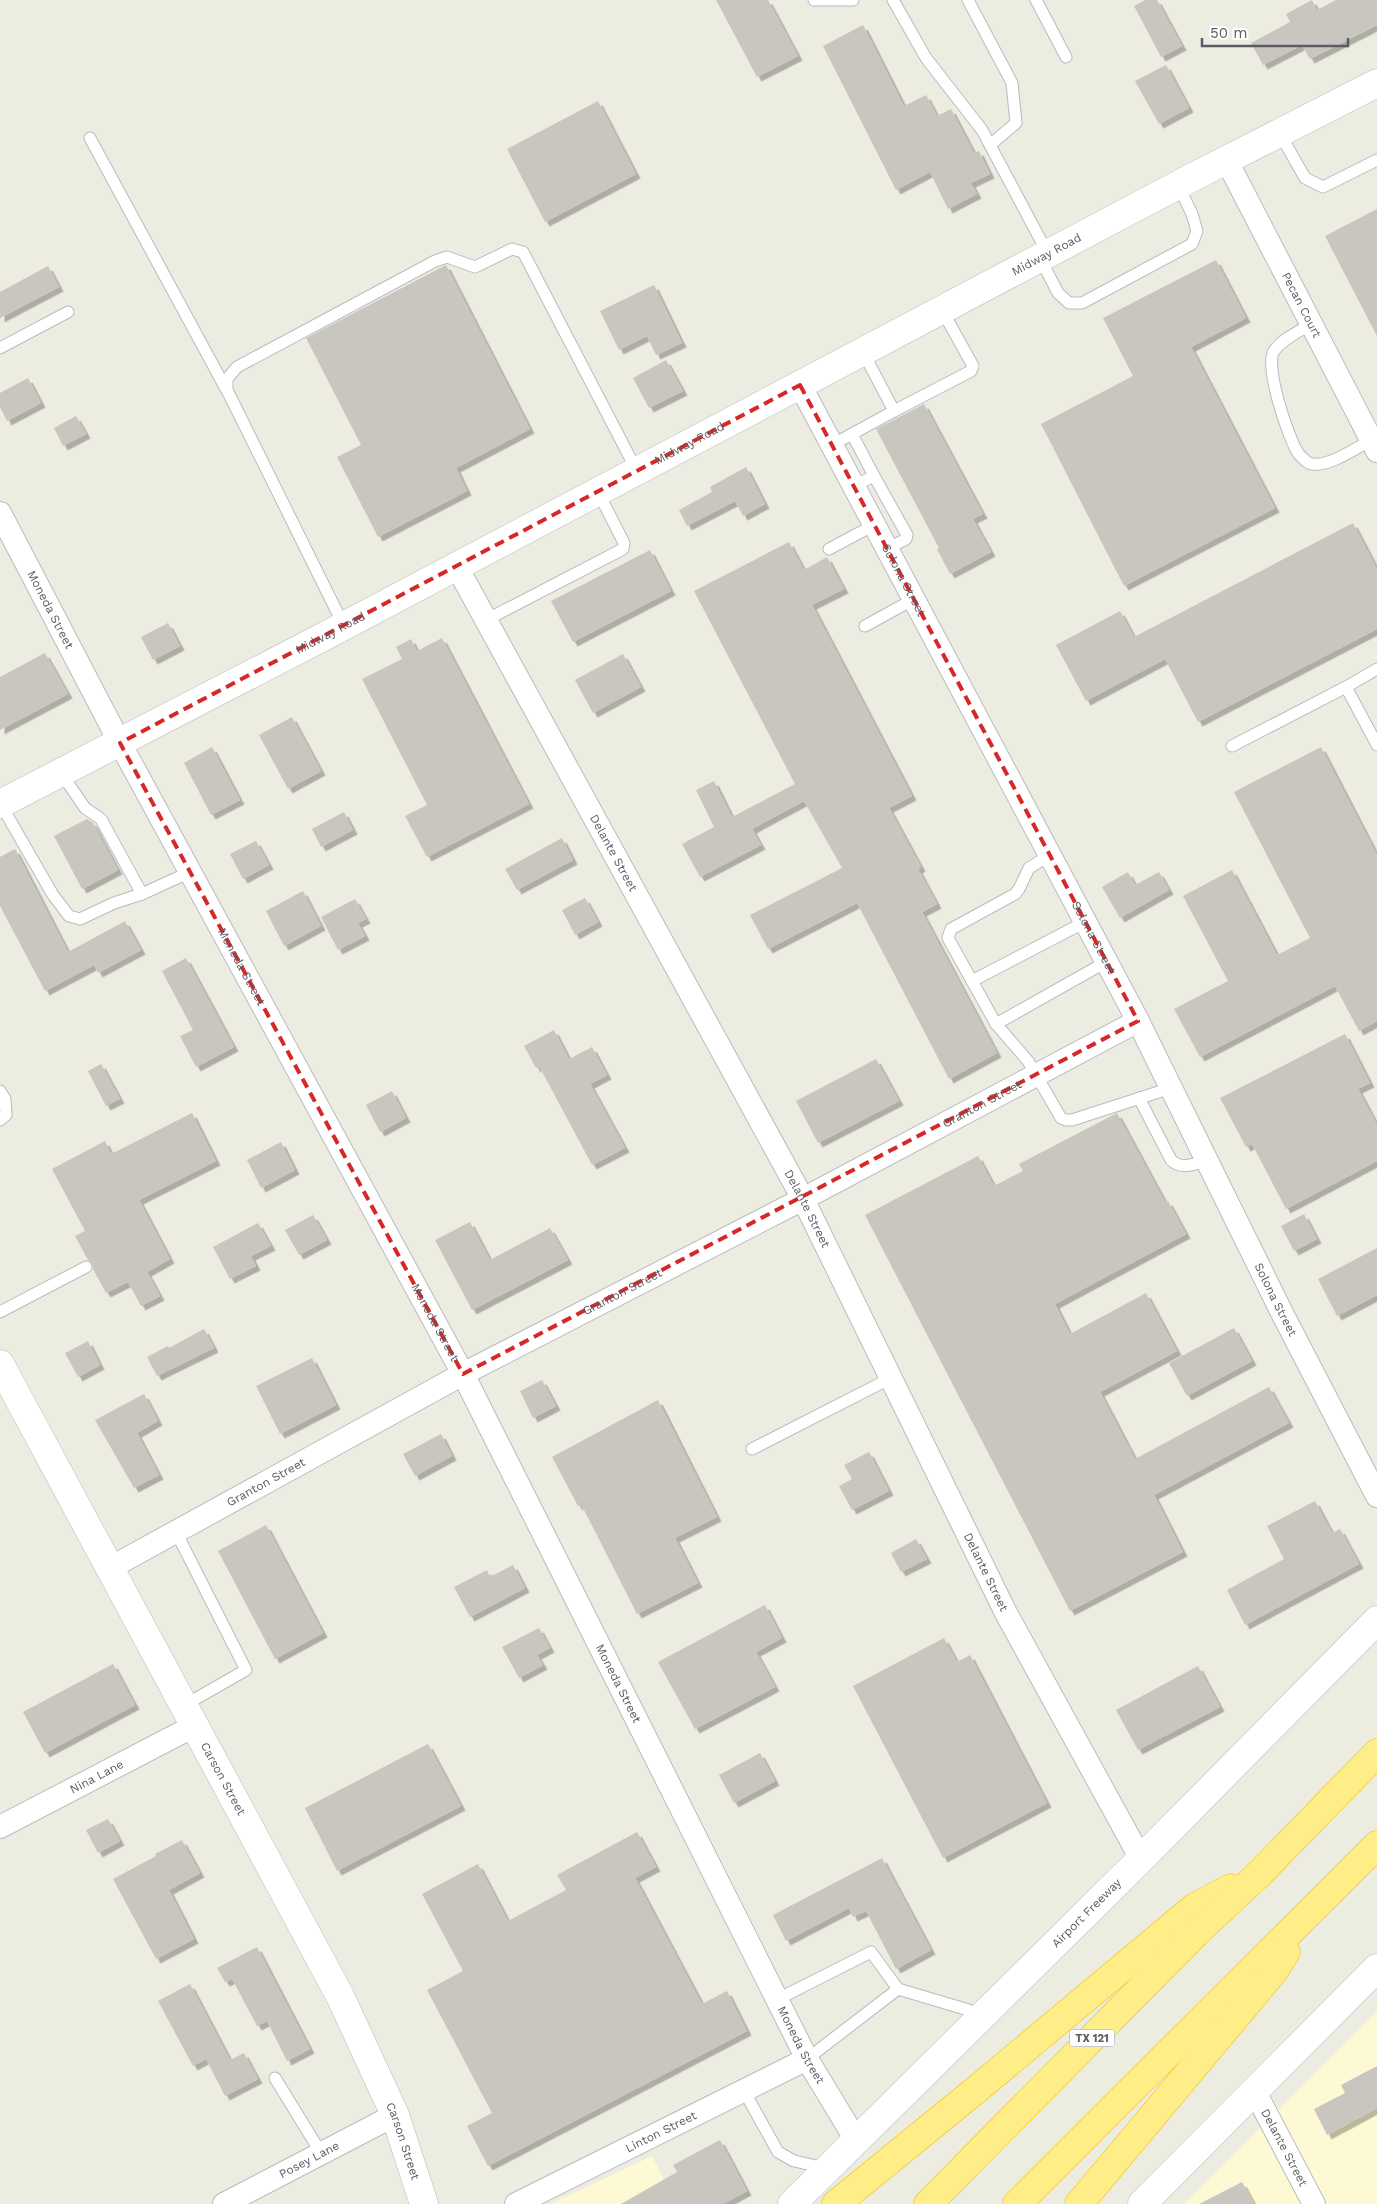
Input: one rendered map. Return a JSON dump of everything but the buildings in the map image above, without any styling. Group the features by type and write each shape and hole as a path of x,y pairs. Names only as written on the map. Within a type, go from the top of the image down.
{"highway":[{"name":"TX 121","path":"928,2204 1195,1934 1259,1874 1377,1754"},
{"path":"1017,2204 1256,1963 1315,1908 1377,1845"},
{"path":"836,2204 1195,1907 1259,1874"},
{"path":"1079,2204 1274,1971 1315,1908"}],"main road":[{"name":"Midway Road","path":"0,804 458,567 1178,185 1377,83"},
{"name":"Carson Street","path":"0,1364 340,1996 395,2115 424,2204"},
{"name":"Airport Freeway","path":"792,2204 1141,1859 1377,1620"},
{"path":"1142,2204 1377,1968"}],"street":[{"name":"Pecan Court","path":"1227,161 1374,445"},
{"name":"Solona Street","path":"800,385 1138,1021 1282,1313 1377,1496"},
{"name":"Moneda Street","path":"0,513 120,743 463,1374 807,2059 856,2140"},
{"name":"Delante Street","path":"458,567 803,1199 1006,1613 1141,1859"},
{"name":"Granton Street","path":"110,1568 463,1374 803,1199 1138,1021"},
{"name":"Nina Lane","path":"0,1827 189,1716"},
{"name":"Linton Street","path":"530,2201 807,2059"},
{"name":"Delante Street","path":"1254,2090 1314,2204"},
{"name":"Posey Lane","path":"224,2204 395,2115"}],"lane":[{"path":"814,0 853,0"},
{"path":"894,0 926,58 982,130 1044,256 1058,293 1069,303 1082,303 1192,244 1197,231 1192,214 1178,185"},
{"path":"968,0 1012,83 1016,122 990,146"},
{"path":"1036,0 1066,58"},
{"path":"1280,134 1305,178 1323,188 1377,160"},
{"path":"90,138 227,390 344,626"},
{"path":"227,390 227,379 237,367 435,261 447,257 475,267 512,249 523,252 637,471"},
{"path":"832,445 971,371 973,366 942,310"},
{"path":"0,348 68,312"},
{"path":"1311,324 1287,339 1273,351 1271,364 1276,397 1298,453 1310,464 1323,465 1374,445"},
{"path":"863,352 894,411"},
{"path":"852,434 907,535 906,539 887,549"},
{"path":"854,486 874,476"},
{"path":"486,620 623,549 624,543 598,492"},
{"path":"829,549 874,525"},
{"path":"865,626 914,599"},
{"path":"1232,746 1377,670"},
{"path":"1346,687 1377,745"},
{"path":"61,773 85,808 101,819 142,894"},
{"path":"0,804 53,895 68,916 80,919 190,872"},
{"path":"1050,855 1029,868 1019,889 1014,894 951,929 948,938 996,1024 1021,1050 1058,1115 1066,1120 1072,1120 1171,1088"},
{"path":"972,981 1085,922"},
{"path":"996,1024 1106,962"},
{"path":"0,1091 5,1099 6,1115 0,1120"},
{"path":"1139,1098 1176,1164 1182,1166 1207,1161"},
{"path":"0,1312 86,1267"},
{"path":"752,1449 891,1378"},
{"path":"176,1532 246,1670 189,1716"},
{"path":"778,1999 871,1952 898,1989 983,2014"},
{"path":"807,2059 898,1989"},
{"path":"275,2078 321,2153"},
{"path":"744,2090 781,2155 794,2161 827,2169"}],"highlighted area":[{"path":"800,385 1138,1021 463,1374 120,743"}],"shaded area":[{"path":"1377,2011 1377,2204 1184,2204"},
{"path":"652,2156 676,2204 551,2204 561,2199"}]}
